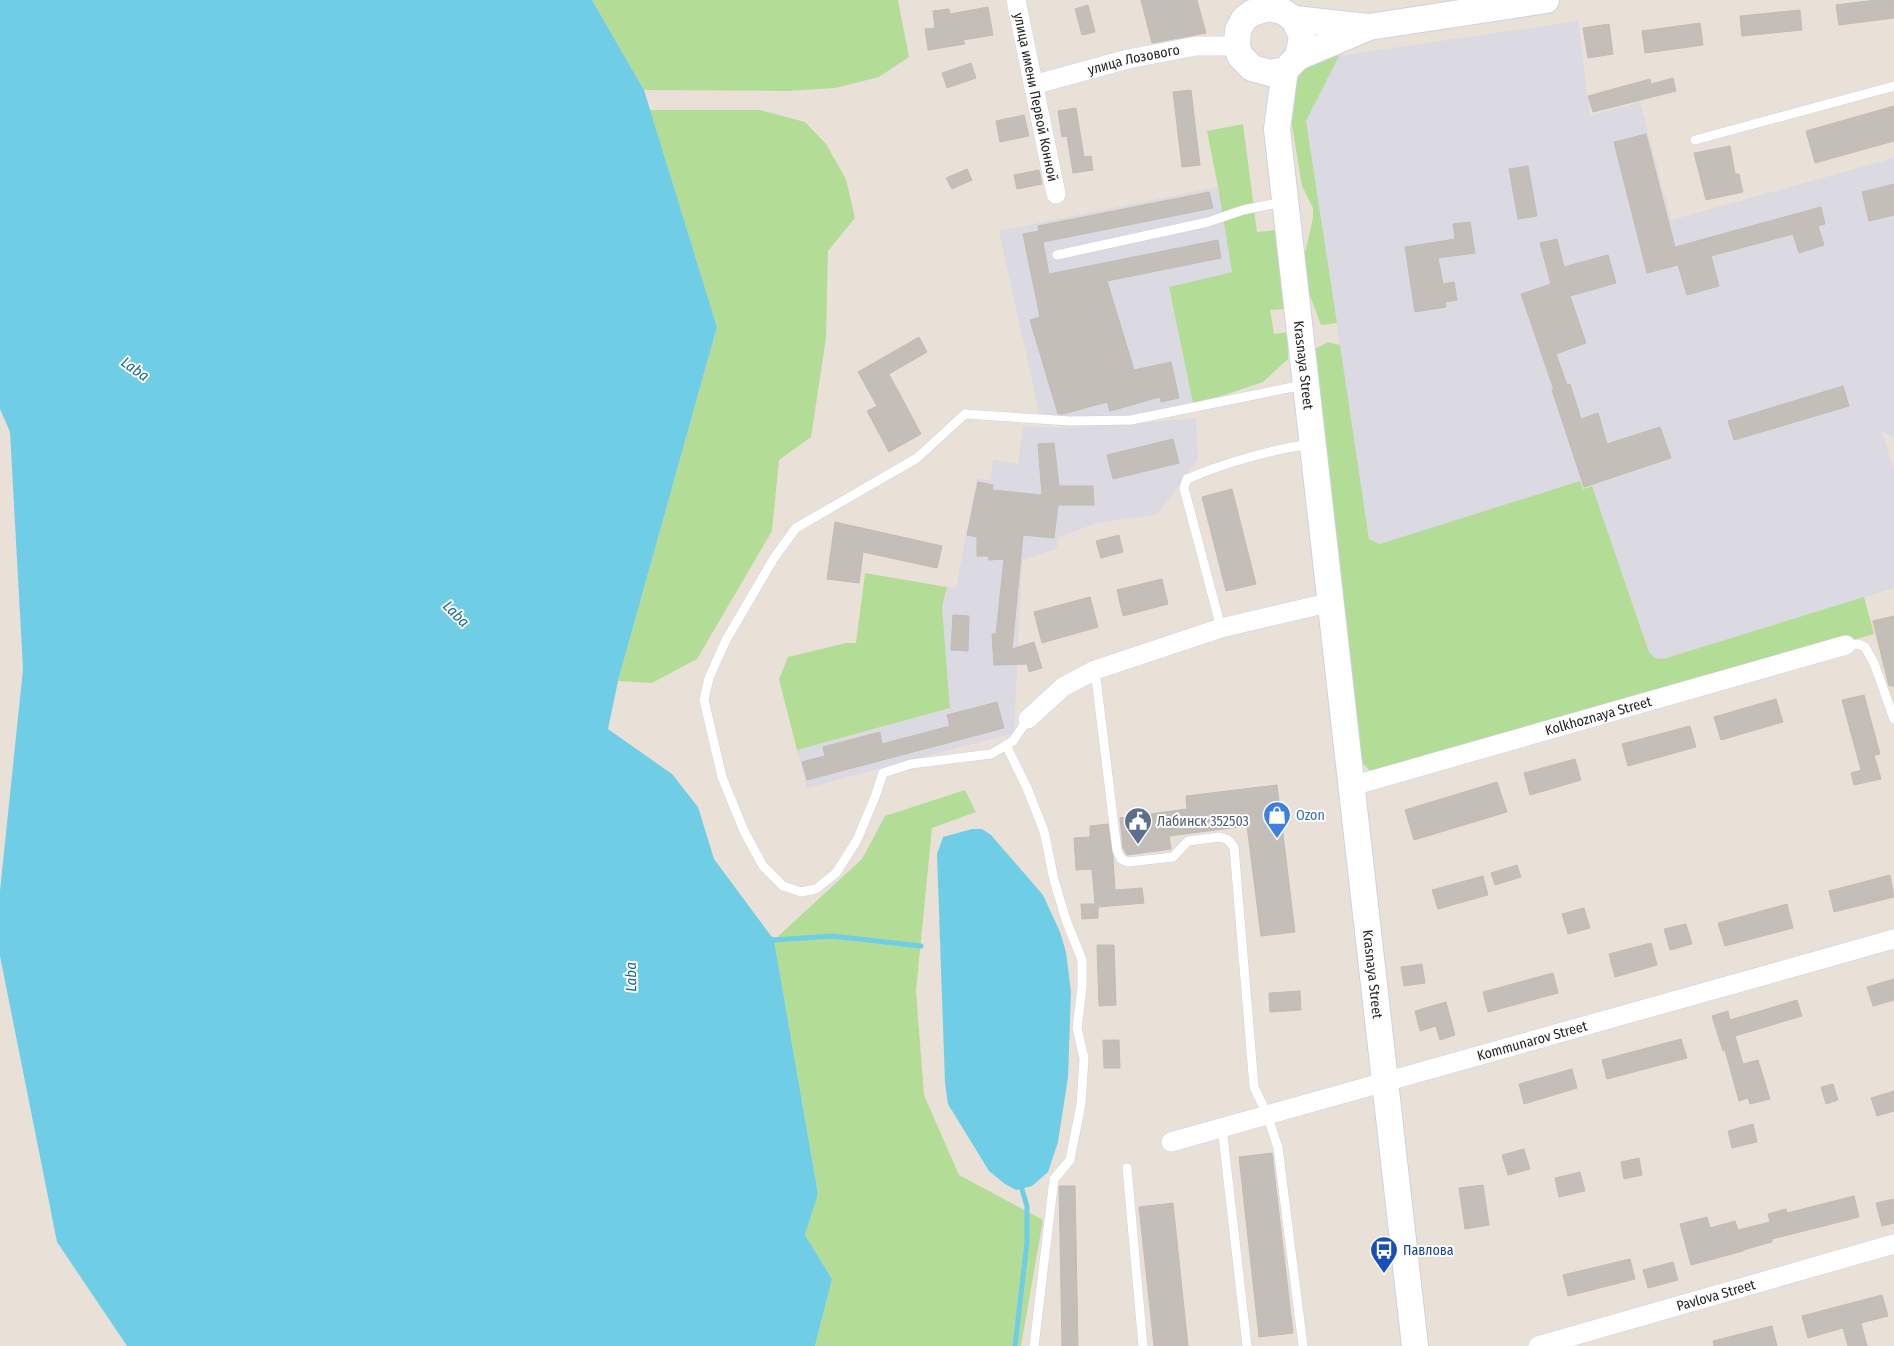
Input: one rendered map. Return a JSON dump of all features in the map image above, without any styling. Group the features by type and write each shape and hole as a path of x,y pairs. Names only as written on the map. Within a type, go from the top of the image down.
{"street":[{"name":"улица имени Первой Конной","path":"1016,0 1056,194"},
{"path":"1237,46 1238,30 1251,6 1282,11 1294,19 1369,27 1546,0"},
{"name":"Krasnaya Street","path":"1277,129 1292,64 1302,37 1294,19"},
{"path":"1252,68 1270,74 1369,27"},
{"name":"улица Лозового","path":"1033,85 1128,59 1196,46 1237,46"},
{"name":"Krasnaya Street","path":"1237,46 1240,56 1252,68 1277,129 1415,1346"},
{"path":"1028,719 1063,687 1095,670 1222,628 1332,602"},
{"name":"Kolkhoznaya Street","path":"1352,786 1846,645"},
{"name":"Kommunarov Street","path":"1171,1142 1894,939"},
{"name":"Pavlova Street","path":"1538,1346 1894,1244"}],"lane":[{"path":"1695,140 1894,86"},
{"path":"1057,255 1208,222 1243,210 1286,201"},
{"path":"1028,719 1013,741 991,754 911,764 883,773 857,840 836,873 816,888 801,892 783,886 763,866 744,832 722,777 704,700 709,678 726,640 774,558 796,528 917,458 965,414 1070,421 1131,420 1307,384"},
{"path":"1222,628 1184,488 1187,479 1204,472 1290,447 1314,443"},
{"path":"1846,645 1858,644 1866,647 1874,663 1894,719"},
{"path":"1095,670 1118,850 1121,859 1128,862 1173,857 1188,841 1219,837 1227,839 1234,848 1254,1087 1267,1114 1278,1148 1302,1346"},
{"path":"1006,745 1027,788 1044,831 1054,880 1066,920 1082,960 1082,988 1078,1028 1084,1058 1081,1104 1070,1160 1054,1179 1034,1346"},
{"path":"1222,1127 1247,1346"},
{"path":"1127,1168 1144,1346"}],"shaded area":[{"path":"1578,21 1590,116 1640,102 1671,220 1894,158 1894,438 1882,431 1894,472 1894,588 1663,659 1655,658 1649,652 1592,486 1380,544 1369,539 1306,121 1339,56"},
{"path":"1218,187 1232,272 1169,287 1193,403 1130,415 1069,419 1039,413 999,231"},
{"path":"1196,418 1198,460 1158,514 1097,523 1059,537 1056,549 1022,560 1014,733 807,788 797,750 950,708 942,607 947,587 956,588 977,478 990,481 993,460 1018,464 1023,426 1060,428"},
{"path":"1894,615 1894,707 1870,621"}],"green space":[{"path":"592,0 898,0 909,57 879,77 835,88 787,91 644,90"},
{"path":"1326,53 1339,56 1306,121 1337,323 1321,325 1309,293 1303,262 1313,218 1313,208 1302,186 1290,113 1295,83 1308,60"},
{"path":"650,110 760,110 805,122 826,144 846,179 855,218 828,251 826,338 811,437 779,460 772,531 697,659 652,683 618,681 717,327"},
{"path":"1243,124 1257,232 1277,230 1284,309 1270,310 1274,334 1288,332 1288,359 1263,382 1193,403 1169,287 1232,272 1207,131"},
{"path":"1328,342 1340,345 1369,539 1380,544 1580,481 1583,489 1592,486 1649,652 1655,658 1663,659 1864,597 1874,634 1655,696 1371,772 1360,760 1315,349"},
{"path":"865,573 947,587 942,607 950,708 797,750 779,679 788,657 846,643 856,643"},
{"path":"965,790 976,812 932,828 916,991 924,1095 959,1175 1043,1220 1021,1346 815,1346 832,1279 805,1235 818,1194 774,940 862,859 885,816"}],"water":[{"name":"Laba","path":"0,0 592,0 644,90 717,327 618,681 608,729 672,774 698,807 714,859 774,940 818,1194 805,1235 832,1279 815,1346 127,1346 57,1242 0,956 0,891 23,669 10,432 0,409"},
{"path":"972,829 982,829 991,835 1043,895 1060,932 1066,952 1071,992 1068,1077 1058,1142 1048,1172 1032,1186 1016,1190 989,1171 948,1104 945,1083 937,854 943,837"}],"building":[{"path":"1141,0 1197,0 1206,33 1152,43"},
{"path":"1876,0 1894,0 1894,18 1839,25 1836,5"},
{"path":"1088,5 1095,32 1082,35 1075,9"},
{"path":"988,7 993,35 963,40 965,44 928,50 925,29 935,28 933,11 949,9 950,14"},
{"path":"1800,10 1802,30 1742,36 1740,16"},
{"path":"1700,23 1703,45 1645,53 1642,31"},
{"path":"1609,24 1613,54 1588,58 1583,28"},
{"path":"971,63 976,78 947,88 942,73"},
{"path":"1673,78 1676,91 1593,112 1588,96 1650,79 1651,84"},
{"path":"1191,90 1200,165 1182,167 1173,92"},
{"path":"1894,106 1894,141 1815,163 1806,131"},
{"path":"1076,108 1084,157 1091,156 1093,170 1073,173 1067,136 1062,137 1058,111"},
{"path":"1024,115 1029,136 1000,142 996,121"},
{"path":"1646,134 1675,247 1821,207 1825,224 1818,226 1824,245 1799,253 1793,234 1711,256 1719,286 1687,295 1678,265 1647,273 1614,142"},
{"path":"1730,146 1735,174 1739,174 1743,192 1706,200 1694,153"},
{"path":"1528,166 1537,216 1518,219 1509,169"},
{"path":"967,169 972,180 952,189 946,178"},
{"path":"1039,170 1042,184 1017,189 1014,175"},
{"path":"1894,184 1894,215 1869,221 1862,192"},
{"path":"1209,192 1213,208 1043,242 1049,274 1218,240 1221,258 1107,281 1134,370 1171,362 1179,398 1161,402 1160,397 1110,411 1107,402 1058,414 1030,320 1040,317 1023,234 1039,231 1038,226"},
{"path":"1470,222 1475,253 1438,258 1443,284 1454,282 1457,300 1445,302 1446,307 1415,312 1405,247 1455,239 1453,224"},
{"path":"1557,239 1564,267 1608,255 1616,283 1570,296 1586,343 1556,354 1567,385 1570,384 1581,419 1598,413 1607,444 1660,427 1671,458 1584,487 1552,390 1554,390 1521,294 1551,284 1540,243"},
{"path":"919,337 927,352 889,374 921,434 889,452 867,411 877,406 858,372"},
{"path":"1843,386 1849,406 1734,440 1728,421"},
{"path":"1173,439 1179,463 1113,479 1107,455"},
{"path":"1054,443 1059,486 1093,486 1094,505 1058,505 1054,538 1023,535 1012,649 1034,642 1042,668 1029,672 1027,664 994,665 992,634 996,634 1004,559 989,560 988,556 977,556 977,537 967,535 978,482 993,485 992,490 1042,495 1038,444"},
{"path":"1232,489 1256,584 1226,591 1202,497"},
{"path":"835,522 942,546 937,568 863,552 859,583 827,579"},
{"path":"1119,535 1123,552 1101,558 1096,541"},
{"path":"1162,579 1168,604 1123,616 1117,590"},
{"path":"1090,597 1098,627 1042,643 1034,612"},
{"path":"953,615 969,616 968,651 951,650"},
{"path":"1894,616 1894,686 1889,686 1873,621"},
{"path":"1864,695 1880,754 1874,755 1881,779 1854,785 1851,773 1861,770 1842,700"},
{"path":"1776,699 1783,722 1721,740 1714,717"},
{"path":"997,702 1004,728 807,780 802,762 825,756 823,747 880,732 882,744 950,726 947,715"},
{"path":"1690,726 1696,747 1628,766 1622,744"},
{"path":"1575,759 1581,780 1530,795 1524,773"},
{"path":"1497,782 1507,812 1414,840 1405,810"},
{"path":"1277,785 1295,932 1261,936 1247,826 1169,836 1171,849 1127,855 1123,848 1120,818 1187,809 1186,796"},
{"path":"1108,824 1115,890 1142,888 1144,903 1098,907 1098,918 1082,919 1081,904 1095,904 1092,869 1076,870 1074,838 1090,837 1090,826"},
{"path":"1517,865 1521,877 1495,885 1491,873"},
{"path":"1890,875 1894,897 1834,912 1829,891"},
{"path":"1483,876 1488,895 1438,909 1432,890"},
{"path":"1787,904 1793,928 1725,946 1718,923"},
{"path":"1584,908 1590,928 1568,934 1562,914"},
{"path":"1686,924 1692,944 1670,950 1664,929"},
{"path":"1651,943 1657,965 1615,977 1609,954"},
{"path":"1097,945 1114,945 1116,1005 1099,1006"},
{"path":"1422,964 1425,983 1404,986 1401,967"},
{"path":"1553,973 1558,993 1488,1012 1483,992"},
{"path":"1894,979 1894,1000 1873,1006 1867,987"},
{"path":"1300,991 1301,1010 1270,1012 1269,993"},
{"path":"1797,1000 1802,1016 1735,1036 1743,1064 1758,1060 1770,1099 1750,1104 1748,1098 1739,1101 1725,1050 1723,1051 1712,1016 1728,1011 1730,1020"},
{"path":"1446,1002 1455,1035 1440,1040 1436,1026 1420,1031 1415,1011"},
{"path":"1681,1039 1687,1058 1607,1079 1602,1060"},
{"path":"1103,1040 1119,1040 1120,1068 1104,1068"},
{"path":"1572,1069 1577,1088 1524,1104 1519,1084"},
{"path":"1833,1084 1838,1100 1826,1104 1821,1087"},
{"path":"1894,1091 1894,1111 1877,1116 1871,1098"},
{"path":"1753,1124 1757,1142 1732,1148 1728,1131"},
{"path":"1524,1149 1530,1169 1508,1175 1502,1155"},
{"path":"1272,1153 1293,1333 1259,1337 1239,1157"},
{"path":"1639,1158 1642,1175 1624,1179 1621,1162"},
{"path":"1580,1172 1585,1191 1559,1197 1555,1178"},
{"path":"1483,1185 1489,1225 1465,1229 1459,1188"},
{"path":"1059,1186 1075,1186 1078,1346 1062,1346"},
{"path":"1854,1196 1859,1217 1772,1239 1772,1242 1691,1265 1680,1224 1707,1217 1710,1228 1735,1221 1738,1230 1770,1222 1768,1214 1786,1209 1787,1213"},
{"path":"1894,1199 1894,1223 1882,1226 1876,1203"},
{"path":"1173,1203 1188,1346 1154,1346 1139,1207"},
{"path":"1630,1259 1635,1279 1568,1296 1563,1275"},
{"path":"1673,1262 1678,1280 1648,1288 1643,1270"},
{"path":"1882,1295 1888,1316 1861,1323 1867,1346 1848,1346 1843,1328 1808,1338 1802,1316"},
{"path":"1772,1326 1777,1346 1714,1346 1713,1341"}],"waterway":[{"path":"767,938 774,940 832,936 921,946"},
{"path":"1015,1346 1027,1242 1027,1206 1020,1183"}],"place":[{"name":"Ozon","path":"1277,839"},
{"name":"Лабинск 352503","path":"1138,845"},
{"name":"Павлова","path":"1384,1274"}]}
